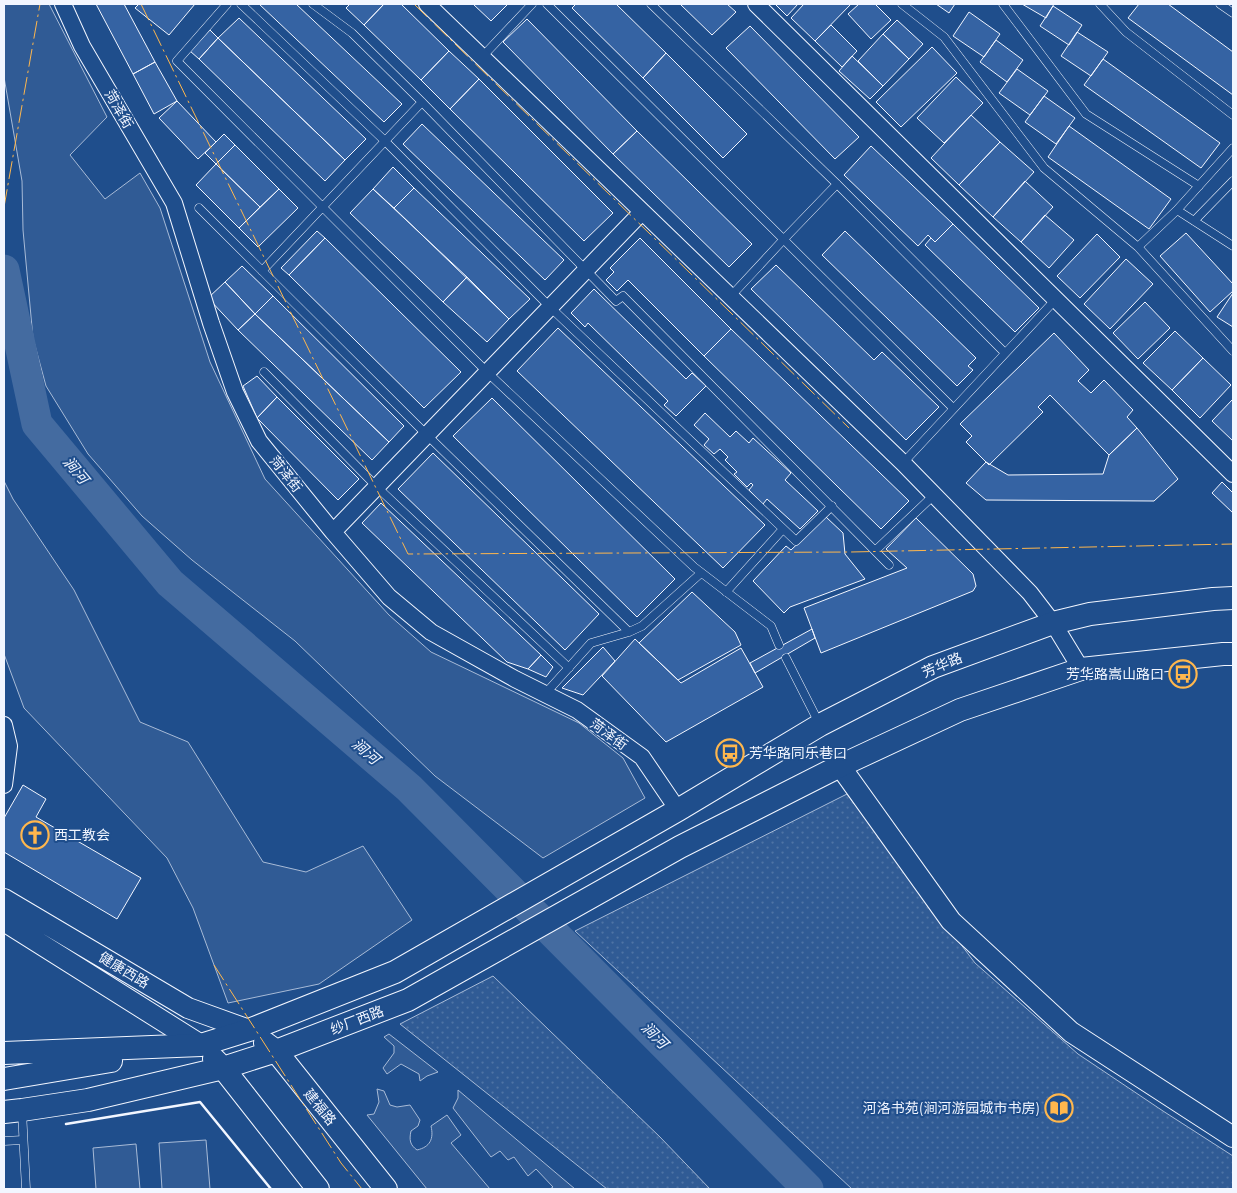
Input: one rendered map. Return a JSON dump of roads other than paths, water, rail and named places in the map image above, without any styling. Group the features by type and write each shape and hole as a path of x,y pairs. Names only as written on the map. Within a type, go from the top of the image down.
{"main road":[{"name":"芳华路","path":"671,814 820,725 933,667 1052,623 1090,614 1233,598"},
{"path":"840,766 960,710 1081,669 1233,654"},
{"name":"纱厂西路","path":"13,1111 88,1100 223,1068 276,1051 408,1000 680,847 840,766"},
{"path":"4,1079 201,1045 249,1030 395,972 671,814"},
{"name":"建福路","path":"249,1030 276,1051 386,1189"},
{"path":"4,1053 201,1045 223,1068 318,1189"}],"street":[{"name":"菏泽街","path":"63,4 82,46 174,203 211,323 235,392 259,440 333,532 389,596 431,632 577,710 642,757 671,814"},
{"path":"427,4 903,463 1030,593 1052,623 1081,669"},
{"path":"756,4 1233,474"},
{"path":"333,532 642,212"},
{"path":"4,725 9,746 4,785"},
{"path":"840,766 951,921 1071,1032 1233,1136"},
{"name":"健康西路","path":"4,899 188,1008 249,1030"},
{"name":"健康西路","path":"4,921 201,1045"}],"lane":[{"path":"227,4 177,62 488,373 701,573 770,626 779,645"},
{"path":"313,4 352,33 422,102 616,302 623,296 889,565"},
{"path":"483,56 532,4"},
{"path":"547,4 953,408"},
{"path":"652,4 838,184 1005,353"},
{"path":"902,4 944,37 1044,168 1138,247 1233,351"},
{"path":"1003,4 1086,114 1199,186"},
{"path":"1100,4 1126,32 1233,115"},
{"path":"1220,4 1233,13"},
{"path":"244,5 385,141 550,307 796,541 832,506"},
{"path":"262,270 422,102"},
{"path":"1138,247 1176,210 1233,148"},
{"path":"1194,221 1233,181"},
{"path":"731,296 838,184"},
{"path":"199,208 427,435 629,632"},
{"path":"1176,210 1233,246"},
{"path":"903,463 1056,300"},
{"path":"264,372 377,486 569,668"},
{"path":"876,550 934,495"},
{"path":"726,592 783,529"},
{"path":"545,694 591,643 629,632 642,626 701,573"},
{"path":"786,658 820,725"},
{"path":"13,1111 23,1140 26,1189"},
{"path":"4,1142 23,1140"}],"waterway":[{"name":"涧河","path":"4,270 37,424 170,583 409,788 808,1189"}],"place":[{"name":"芳华路嵩山路口","path":"1183,674"},
{"name":"芳华路同乐巷口","path":"730,753"},
{"name":"西工教会","path":"35,835"},
{"name":"河洛书苑(涧河游园城市书房)","path":"1059,1108"}]}
